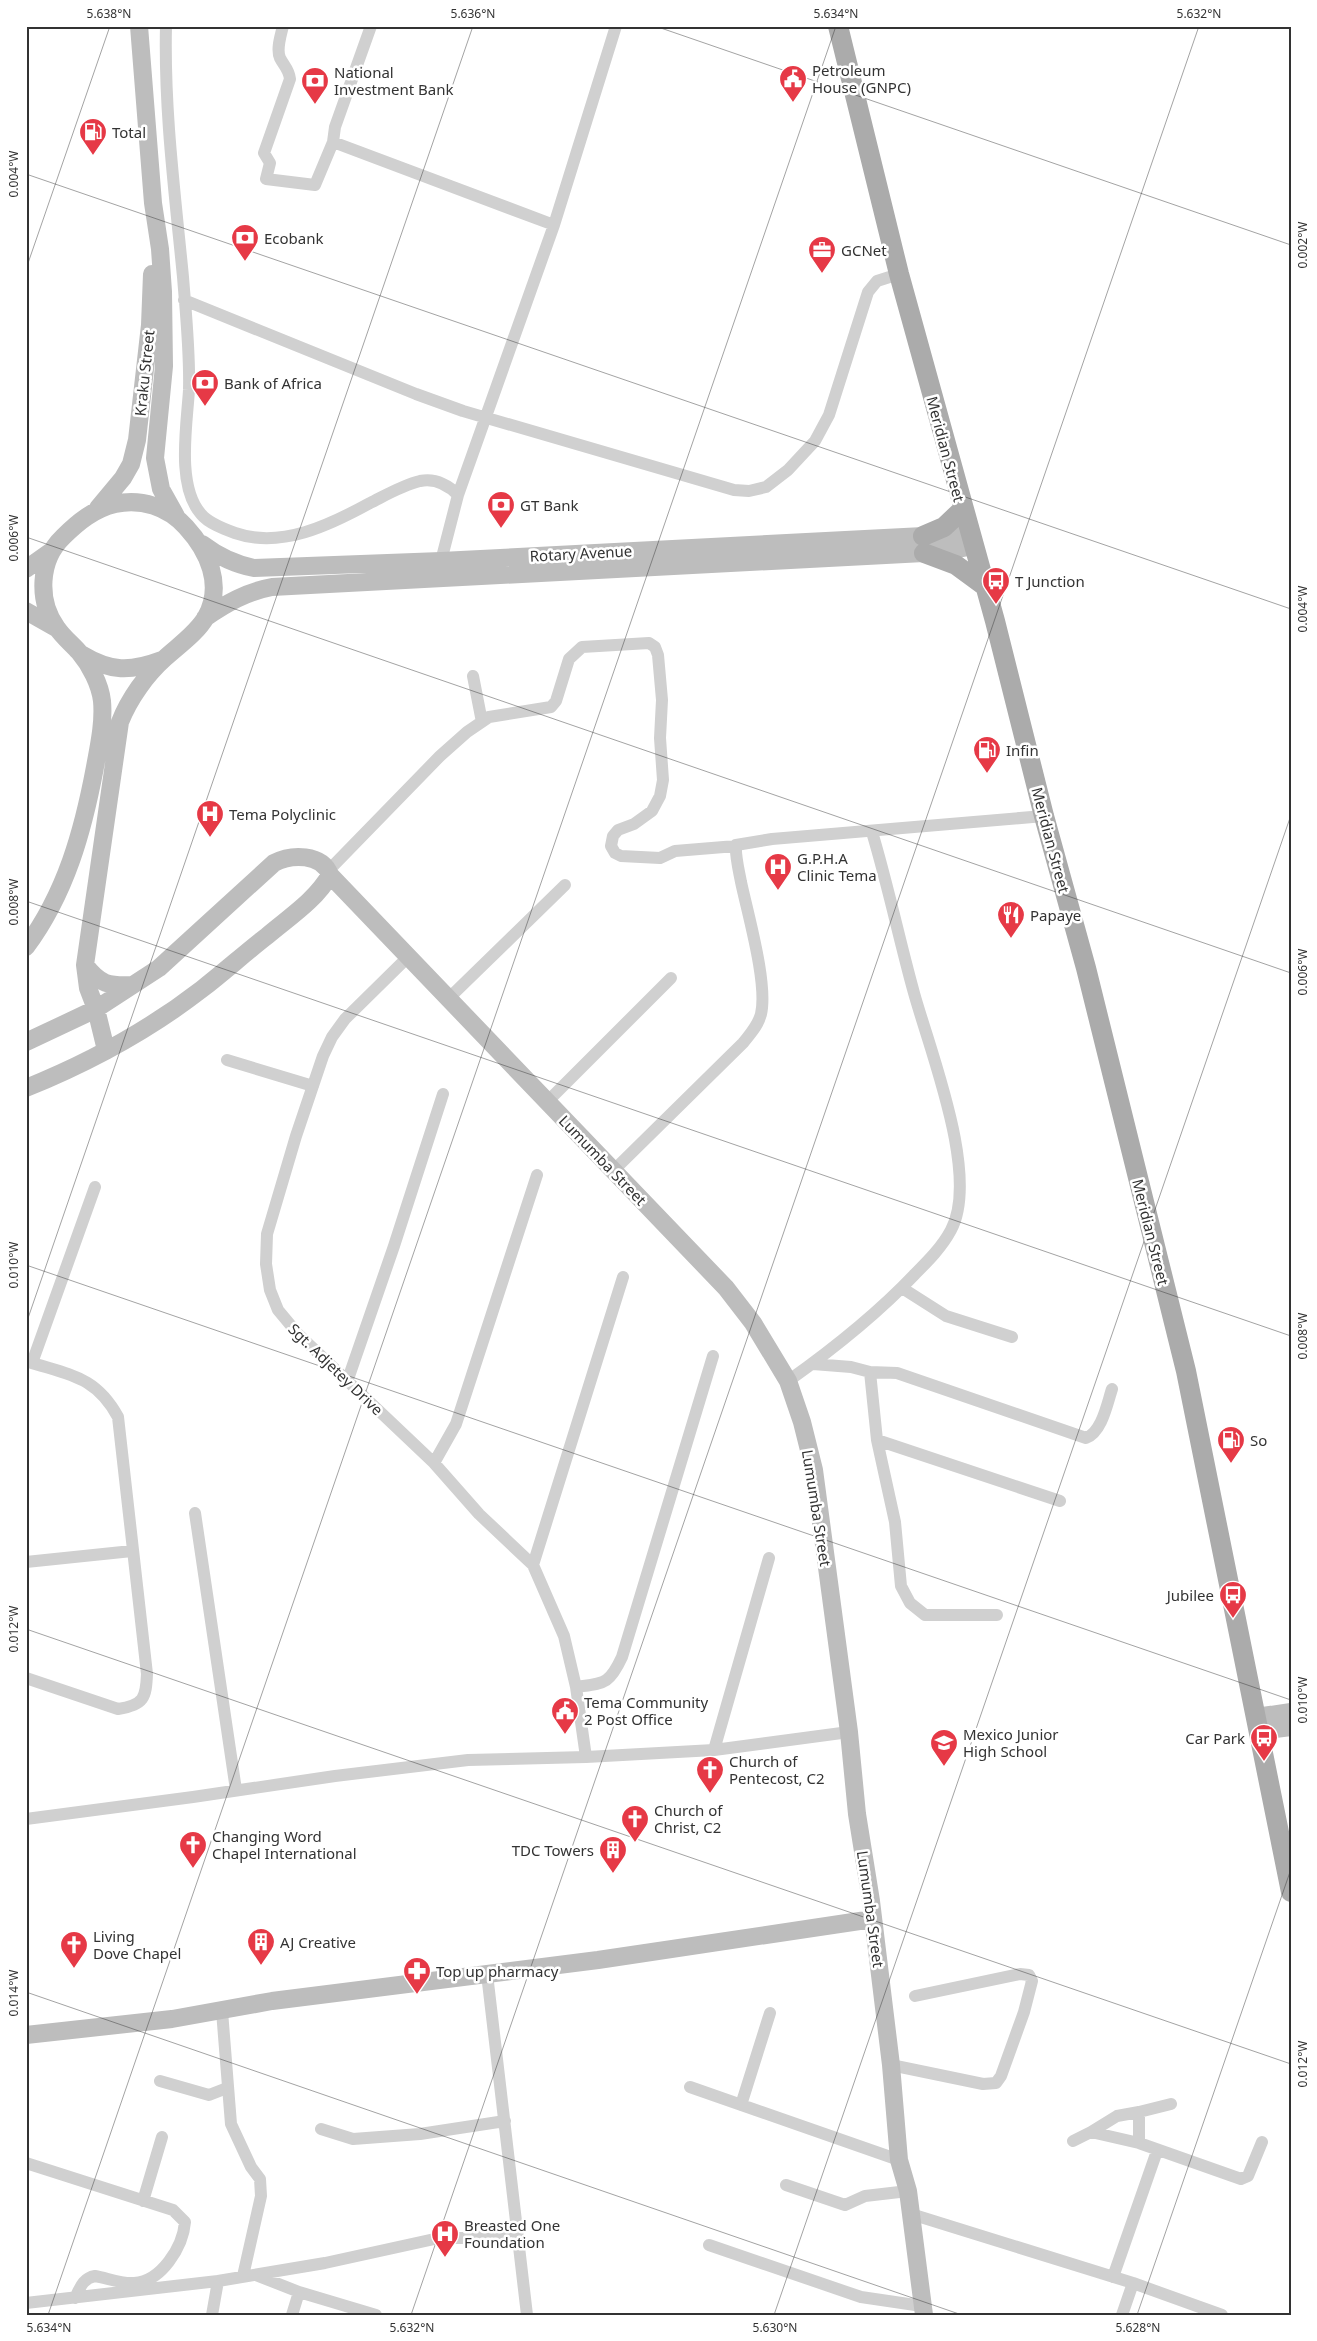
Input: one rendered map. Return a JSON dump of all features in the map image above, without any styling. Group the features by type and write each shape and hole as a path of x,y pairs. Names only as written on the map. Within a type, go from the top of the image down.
{"main road":[{"name":"Kraku Street","path":"139,26 155,224 160,249 165,324 162,398 155,458 161,489 176,516"},
{"name":"Meridian Street","path":"834,28 899,274 986,587 1044,816 1086,968 1186,1371 1291,1892"},
{"name":"Kraku Street","path":"97,509 123,478 131,464 137,440 150,325 155,224"},
{"path":"26,569 50,552 61,538 97,509 116,503 134,502 157,506 176,516 200,542 209,560 213,576 212,598 206,618 163,660 136,693 126,708 120,722 85,965 88,988 96,1009 106,1050"},
{"path":"963,509 924,544 956,564 986,587"},
{"name":"Rotary Avenue","path":"206,618 240,596 253,590 272,587 556,572 972,541"},
{"name":"Rotary Avenue","path":"200,542 218,556 254,568 441,561 556,554 924,544"},
{"path":"50,552 44,574 43,593 47,609 56,628"},
{"path":"556,554 556,572"},
{"path":"26,611 56,628 81,654 96,679 102,703 100,741 89,801 80,836 61,888 50,911 26,947"},
{"path":"81,654 96,663 112,668 127,669 163,660"},
{"name":"Lumumba Street","path":"26,1042 96,1009 159,968 274,863 284,858 306,857 316,861 329,873 726,1288 759,1331 788,1381 802,1422 814,1470 849,1732 857,1814 873,1919 891,2065 900,2160 908,2191 923,2310"},
{"path":"26,1088 106,1050 145,1028 202,989 323,887 329,873"},
{"path":"85,965 96,979 103,983 118,986 133,985"},
{"path":"1258,1724 1291,1712"},
{"path":"1258,1724 1291,1727"},
{"path":"26,2036 172,2019 272,2001 643,1954 873,1919"}],"street":[{"path":"166,26 168,97 189,373 185,464 192,498 201,515 228,530 250,538 275,537 298,534 319,528 392,492 420,481 430,480 440,483 450,487 458,495"},
{"path":"282,26 278,48 279,57 289,71 290,79 264,153 270,163 266,180 315,185 333,142 336,127 371,26"},
{"path":"441,561 458,495 487,418 554,225 616,26"},
{"path":"333,142 554,225"},
{"path":"184,300 389,385 487,418 734,490 749,491 766,487 788,470 815,441 828,415 868,292 877,281 899,274"},
{"path":"329,873 440,756 482,722 489,717 505,713 552,707 556,701 569,659 582,647 649,643 656,647 658,655 662,700 660,738 663,780 660,796 652,811 634,824 618,830 613,836 611,846 614,853 621,856 660,858 675,851 736,846 772,839 1044,816"},
{"path":"473,676 482,722"},
{"path":"788,1381 813,1364 902,1288 939,1248 951,1230 958,1210 960,1170 956,1138 872,832"},
{"path":"613,1171 743,1043 753,1032 760,1016 763,1001 759,970 736,846"},
{"path":"448,999 565,885"},
{"name":"Sgt. Adjetey Drive","path":"408,957 345,1019 332,1037 313,1086 267,1234 266,1264 270,1290 278,1310 298,1334 346,1382 434,1463 479,1514 533,1564 564,1636 576,1687 586,1757"},
{"path":"547,1102 671,978"},
{"path":"227,1060 313,1086"},
{"path":"346,1382 394,1246 442,1094"},
{"path":"434,1463 456,1424 537,1175"},
{"path":"26,1678 118,1709 133,1707 140,1702 146,1692 147,1674 118,1417 108,1400 94,1386 75,1377 29,1362 94,1186"},
{"path":"533,1564 623,1277"},
{"path":"902,1288 946,1316 1012,1337"},
{"path":"576,1687 604,1683 615,1673 622,1657 713,1356"},
{"path":"813,1364 851,1367 870,1372 897,1373 1086,1438 1092,1435 1097,1428 1112,1389"},
{"path":"870,1372 877,1440 895,1522 901,1586 910,1603 925,1615 997,1614"},
{"path":"877,1440 1060,1501"},
{"path":"194,1513 236,1790"},
{"path":"26,1562 132,1551"},
{"path":"714,1750 770,1558"},
{"path":"26,1819 468,1760 586,1757 714,1750 849,1732"},
{"path":"487,1974 494,2045 506,2121 527,2315"},
{"path":"891,2065 983,2084 996,2083 1001,2076 1024,2012 1032,1981 1029,1975 1020,1974 915,1996"},
{"path":"222,2011 231,2124 251,2167 260,2178 261,2196 248,2275"},
{"path":"741,2105 770,2013"},
{"path":"160,2081 209,2095 227,2088"},
{"path":"690,2087 900,2160"},
{"path":"1073,2141 1117,2116 1171,2104"},
{"path":"1139,2112 1139,2143"},
{"path":"321,2130 353,2139 420,2134 506,2121"},
{"path":"1091,2132 1139,2143 1157,2151 1241,2179 1248,2176 1262,2142"},
{"path":"143,2200 162,2137"},
{"path":"1113,2277 1157,2151"},
{"path":"26,2164 173,2210 185,2222 172,2260 163,2268 137,2283 95,2276 88,2278 84,2281 75,2298"},
{"path":"786,2186 845,2205 865,2196 908,2191"},
{"path":"911,2214 1132,2283 1222,2315"},
{"path":"26,2303 218,2281 325,2264 440,2238 471,2238 518,2230"},
{"path":"709,2245 861,2297 923,2310"},
{"path":"248,2275 376,2315"},
{"path":"212,2315 218,2281"},
{"path":"1122,2315 1132,2283"},
{"path":"292,2315 300,2292"}],"place":[{"name":"Petroleum House (GNPC)","path":"793,103"},
{"name":"National Investment Bank","path":"315,105"},
{"name":"Total","path":"93,156"},
{"name":"Ecobank","path":"245,262"},
{"name":"GCNet","path":"822,274"},
{"name":"Bank of Africa","path":"205,407"},
{"name":"GT Bank","path":"501,529"},
{"name":"T Junction","path":"996,605"},
{"name":"Infin","path":"987,774"},
{"name":"Tema Polyclinic","path":"210,838"},
{"name":"G.P.H.A Clinic Tema","path":"778,891"},
{"name":"Papaye","path":"1011,939"},
{"name":"So","path":"1231,1464"},
{"name":"Jubilee","path":"1233,1619"},
{"name":"Tema Community 2 Post Office","path":"565,1735"},
{"name":"Car Park","path":"1264,1762"},
{"name":"Mexico Junior High School","path":"944,1767"},
{"name":"Church of Pentecost, C2","path":"710,1794"},
{"name":"Church of Christ, C2","path":"635,1843"},
{"name":"Changing Word Chapel International","path":"193,1869"},
{"name":"TDC Towers","path":"613,1874"},
{"name":"AJ Creative","path":"261,1966"},
{"name":"Living Dove Chapel","path":"74,1969"},
{"name":"Top up pharmacy","path":"417,1995"},
{"name":"Breasted One Foundation","path":"445,2258"}]}
